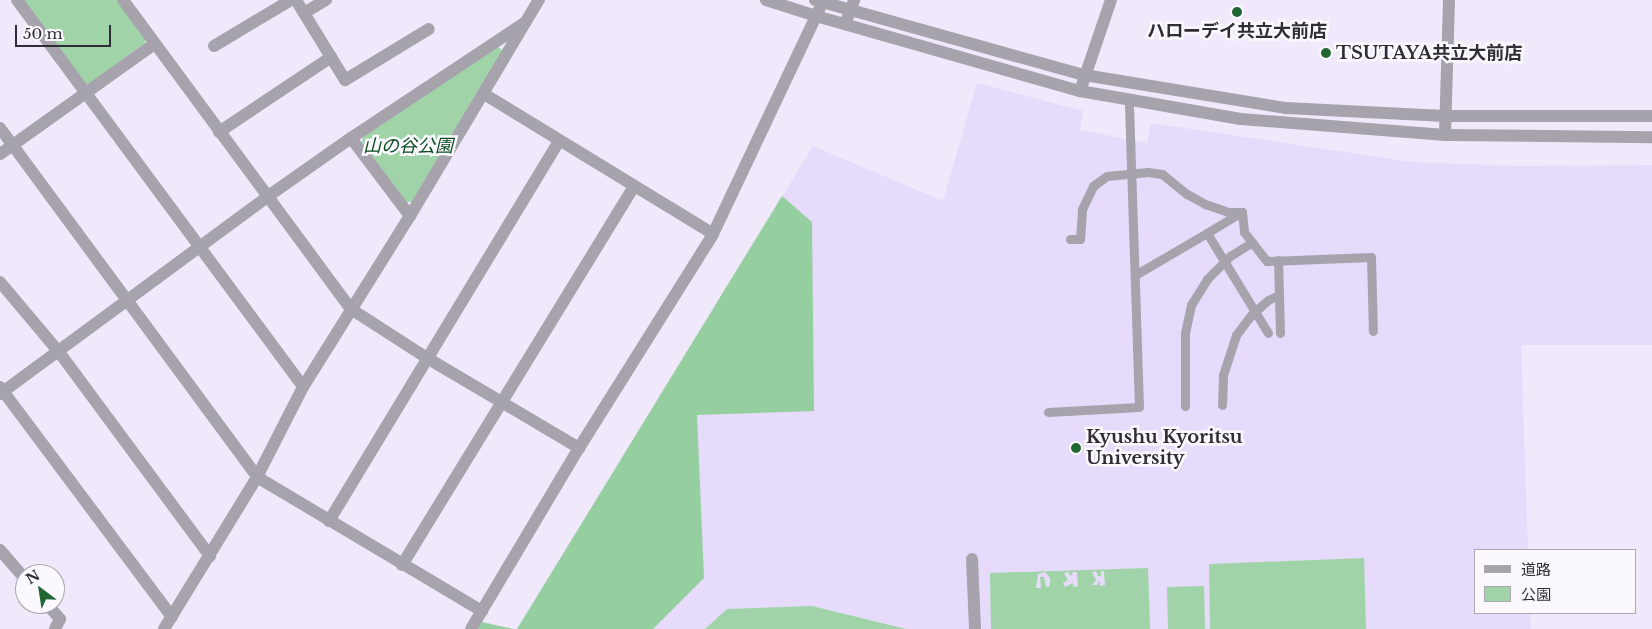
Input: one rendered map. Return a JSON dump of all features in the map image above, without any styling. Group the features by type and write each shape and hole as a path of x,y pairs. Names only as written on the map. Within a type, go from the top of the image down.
{"street":[{"path":"17,0 302,388"},
{"path":"123,0 351,309 502,404 579,448"},
{"path":"214,46 291,0"},
{"path":"296,0 345,80 429,29"},
{"path":"304,13 326,0"},
{"path":"164,629 257,477 302,388 410,216 539,0"},
{"path":"766,0 782,2 816,16 1080,91 1241,119 1445,136 1652,137"},
{"path":"1080,91 1111,0"},
{"path":"1445,136 1449,0"},
{"path":"471,629 579,448 713,234 816,16 819,1 851,4 1084,75 1286,108 1445,116 1652,116"},
{"path":"845,24 851,4"},
{"path":"172,617 1,391 59,352 267,197 351,138 526,22"},
{"path":"0,154 154,44"},
{"path":"219,132 331,57"},
{"path":"484,94 713,234"},
{"path":"1048,412 1139,407 1129,99"},
{"path":"0,128 257,477 482,611"},
{"path":"351,138 410,216"},
{"path":"329,521 560,141"},
{"path":"1070,239 1080,239 1082,209 1093,186 1107,176 1132,172 1162,174 1187,194 1205,204 1228,212 1242,212"},
{"path":"402,565 634,187"},
{"path":"1135,275 1242,212"},
{"path":"1242,212 1244,232 1267,260 1371,257 1373,331"},
{"path":"1207,233 1268,334"},
{"path":"1185,406 1185,333 1192,305 1207,278 1224,262 1252,242"},
{"path":"1278,260 1280,333"},
{"path":"0,282 59,352 210,556"},
{"path":"1222,405 1222,375 1236,334 1255,311 1268,300 1279,295"},
{"path":"0,550 15,567"},
{"path":"972,559 975,629"},
{"path":"55,629 60,619 56,614"}],"shaded area":[{"name":"Kyushu Kyoritsu University","path":"977,83 1083,111 1080,130 1147,143 1151,123 1412,162 1515,166 1652,165 1652,345 1521,345 1528,549 1474,549 1474,614 1530,614 1531,629 517,629 813,146 943,201"}],"green space":[{"path":"23,0 117,0 145,39 145,43 87,85"},
{"name":"山の谷公園","path":"497,46 502,50 412,202 405,202 362,143 363,136"},
{"path":"782,196 812,222 814,411 697,415 704,578 653,629 517,629"},
{"path":"1364,558 1366,629 1210,629 1209,564"},
{"path":"1148,568 1150,629 991,629 990,573","holes":["1096,571 1098,576 1101,576 1101,571 1104,571 1105,585 1100,586 1100,581 1097,585 1092,585 1096,580 1092,572","1045,572 1050,578 1050,586 1046,587 1044,577 1040,577 1041,588 1036,588 1038,574","1068,572 1071,576 1073,572 1077,572 1078,586 1073,587 1073,583 1065,587 1063,583 1068,580 1064,573"]},
{"path":"1204,586 1205,629 1168,629 1167,587"},
{"path":"812,606 906,629 705,629 727,609"},
{"path":"482,622 514,629 478,629"}],"place":[{"name":"ハローデイ共立大前店","path":"1237,12"},
{"name":"TSUTAYA共立大前店","path":"1326,53"},
{"name":"Kyushu Kyoritsu University","path":"1076,448"}]}
